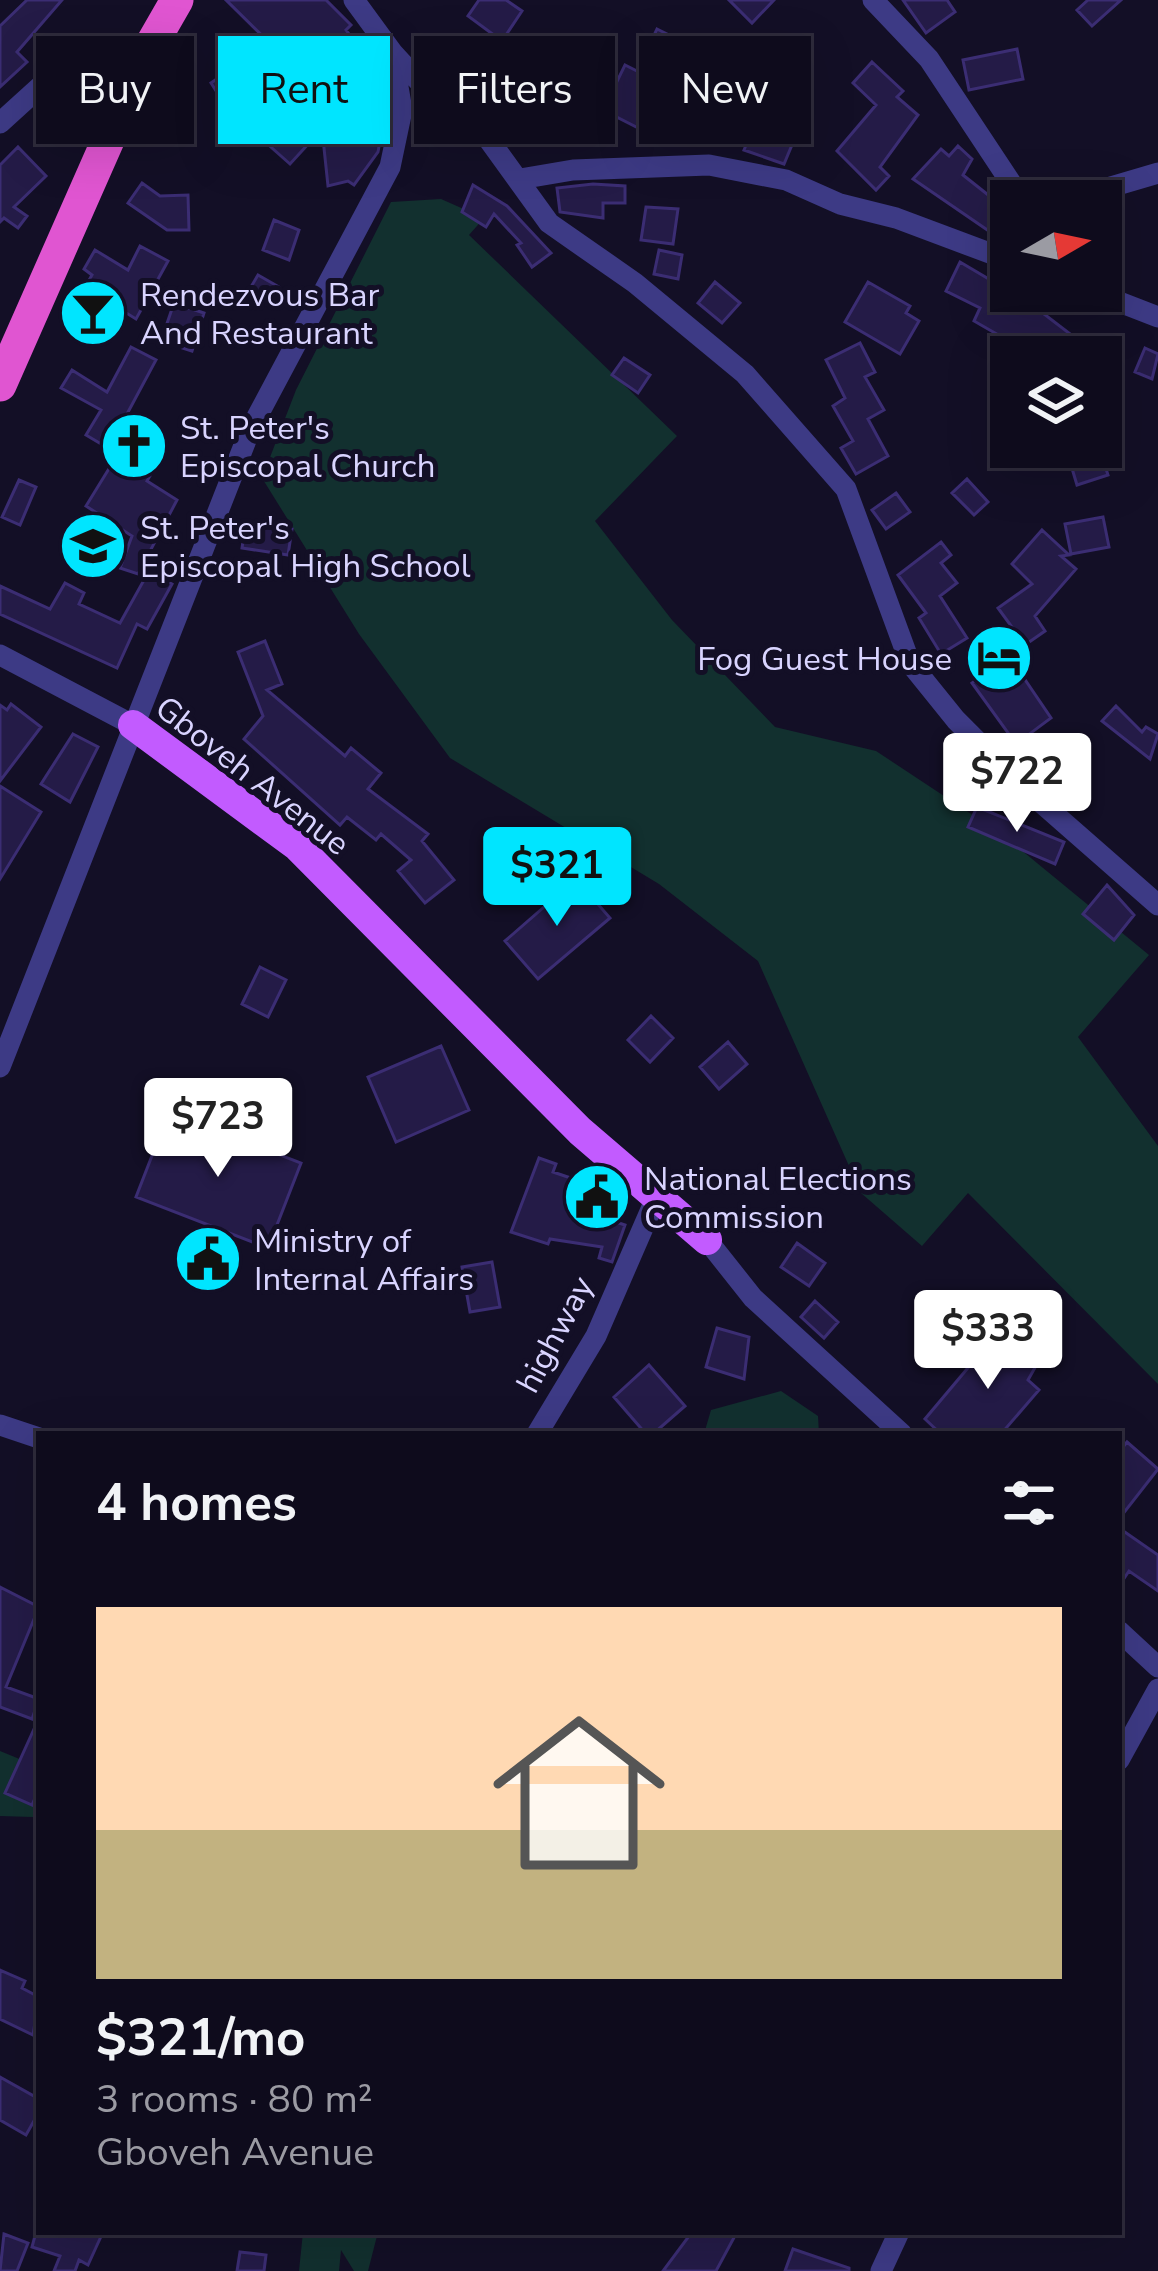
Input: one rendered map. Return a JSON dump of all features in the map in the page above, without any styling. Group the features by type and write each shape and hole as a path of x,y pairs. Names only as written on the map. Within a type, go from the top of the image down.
{"highway":[{"path":"158,36 176,0"},
{"path":"0,385 107,144"}],"main road":[{"name":"Gboveh Avenue","path":"133,725 297,846 580,1131 706,1240"}],"street":[{"path":"354,0 436,100 484,133 549,223 634,283 745,374 846,489 910,664 956,720 1021,785 1158,905"},
{"path":"873,0 929,58 1009,180"},
{"path":"0,1066 250,430 390,167 402,110 392,52"},
{"path":"0,123 36,90"},
{"path":"520,179 573,170 709,165 786,179 840,204 896,218 990,253"},
{"path":"1122,184 1158,173"},
{"path":"1122,303 1158,317"},
{"name":"Gboveh Avenue","path":"0,655 133,725"},
{"name":"highway","path":"539,1431 596,1336 656,1198"},
{"name":"Gboveh Avenue","path":"706,1240 753,1298 899,1431"},
{"path":"0,1425 36,1437"},
{"path":"1122,1634 1158,1667"},
{"path":"1122,1755 1158,1689"},
{"path":"881,2271 898,2235"}],"green space":[{"path":"441,199 484,218 469,235 677,436 595,521 672,620 775,727 876,751 1003,835 1149,955 1078,1037 1158,1146 1158,1384 968,1193 922,1246 861,1193 758,961 659,884 450,758 359,634 262,478 296,390 391,202"},
{"path":"781,1391 818,1416 819,1431 705,1431 711,1410"},
{"path":"0,1751 36,1766 36,1820 0,1816"},
{"path":"303,2235 377,2235 368,2271 354,2271 341,2250 339,2271 299,2271"}],"building":[{"path":"27,0 62,0 17,52 27,62 0,87 0,26"},
{"path":"226,0 326,0 351,25 346,30 350,36 263,36"},
{"path":"479,0 506,0 522,11 505,36 495,36 468,16"},
{"path":"729,0 774,0 752,23"},
{"path":"903,0 947,0 955,12 926,33"},
{"path":"1088,0 1121,0 1092,26 1077,10"},
{"path":"1017,49 1023,79 969,90 963,60"},
{"path":"872,62 903,91 897,97 918,115 880,167 889,176 876,190 837,151 876,105 853,83"},
{"path":"625,65 637,71 639,67 639,128 615,116 615,85"},
{"path":"268,144 308,144 290,164"},
{"path":"324,144 379,144 354,185 348,181 328,186"},
{"path":"747,144 792,144 784,164 744,150"},
{"path":"958,146 972,159 963,175 990,196 990,232 913,179 941,149 949,156"},
{"path":"18,147 46,176 14,207 27,216 18,228 4,218 0,222 0,165"},
{"path":"142,183 160,196 188,195 189,230 167,230 128,203"},
{"path":"473,185 507,206 551,253 532,267 517,245 521,243 494,214 486,227 462,212"},
{"path":"625,186 625,203 603,203 603,218 560,212 557,188"},
{"path":"646,207 678,209 673,244 641,240"},
{"path":"274,220 299,230 289,260 263,250"},
{"path":"140,246 168,261 136,319 107,301 101,311 79,298 92,275 84,269 95,250 128,270"},
{"path":"659,250 682,255 678,279 654,274"},
{"path":"960,262 990,280 990,312 1041,312 1073,336 1000,336 974,321 980,308 946,291"},
{"path":"258,275 279,287 268,305 248,292"},
{"path":"715,282 740,303 722,323 698,303"},
{"path":"868,282 910,306 906,313 919,321 900,354 845,322"},
{"path":"174,303 204,313 192,351 161,341"},
{"path":"860,343 875,372 865,377 884,410 868,419 888,456 856,474 841,448 853,441 833,406 845,398 826,360"},
{"path":"131,347 156,360 127,414 164,435 160,444 166,448 147,481 177,500 138,574 120,568 132,536 86,506 118,454 86,435 101,410 61,388 72,370 107,392"},
{"path":"1145,348 1158,354 1152,379 1135,372"},
{"path":"624,358 650,375 638,393 612,375"},
{"path":"1072,468 1106,468 1108,475 1077,485"},
{"path":"967,479 988,502 974,515 952,493"},
{"path":"19,480 36,487 20,525 2,517"},
{"path":"896,493 910,512 886,529 872,510"},
{"path":"1103,517 1109,547 1071,554 1065,524"},
{"path":"246,522 292,529 288,555 242,548"},
{"path":"1042,530 1069,555 1061,556 1076,569 1035,616 1045,631 1025,645 998,608 1032,584 1012,564"},
{"path":"941,542 951,555 941,563 957,583 940,596 967,638 941,654 919,618 926,613 898,575"},
{"path":"149,571 172,584 147,629 137,624 117,668 0,614 0,586 50,609 65,583 84,593 79,604 120,623"},
{"path":"265,641 282,684 267,690 345,756 351,748 381,773 368,789 428,834 422,841 454,880 425,903 398,871 411,860 381,834 376,840 347,817 340,825 244,739 263,716 238,652"},
{"path":"1009,656 1051,718 1016,744 972,683"},
{"path":"11,704 41,727 0,781 0,705 7,710"},
{"path":"1116,706 1142,732 1146,727 1158,734 1150,759 1102,721"},
{"path":"73,734 98,747 70,802 41,784"},
{"path":"0,786 41,812 0,879"},
{"path":"977,807 1064,842 1055,864 968,827"},
{"path":"576,879 610,918 538,979 505,941"},
{"path":"1107,885 1134,915 1114,940 1083,914"},
{"path":"260,967 286,980 268,1017 242,1004"},
{"path":"651,1016 673,1038 650,1062 628,1040"},
{"path":"728,1042 747,1064 719,1089 700,1067"},
{"path":"441,1046 469,1110 396,1142 368,1077"},
{"path":"169,1112 301,1163 268,1248 136,1197"},
{"path":"539,1158 556,1164 553,1172 603,1189 592,1214 625,1225 612,1262 599,1258 602,1247 550,1239 548,1244 511,1232"},
{"path":"797,1243 825,1263 809,1286 781,1267"},
{"path":"492,1262 500,1307 470,1312 462,1267"},
{"path":"815,1301 838,1322 824,1338 801,1317"},
{"path":"717,1328 749,1337 744,1379 706,1367"},
{"path":"999,1331 1025,1355 1028,1350 1041,1357 1028,1380 1039,1390 1004,1431 938,1431 925,1419"},
{"path":"649,1365 685,1406 656,1431 643,1431 614,1397"},
{"path":"1127,1442 1158,1469 1122,1515 1122,1448"},
{"path":"1122,1530 1158,1555 1158,1591 1129,1571 1122,1582"},
{"path":"0,1587 36,1605 6,1687 36,1698 36,1708 32,1719 0,1707"},
{"path":"36,1725 32,1805 5,1793"},
{"path":"0,1970 25,1981 22,1988 36,1995 33,2035 0,2019"},
{"path":"0,2077 36,2097 36,2117 26,2135 0,2120"},
{"path":"36,2232 102,2235 88,2265 79,2260 75,2271 54,2271 60,2256 32,2247"},
{"path":"4,2234 28,2243 17,2271 0,2271"},
{"path":"690,2235 735,2235 716,2271 663,2271"},
{"path":"793,2249 849,2268 849,2271 785,2271"},
{"path":"240,2252 266,2255 264,2271 237,2271"}],"place":[{"name":"Rendezvous Bar And Restaurant","path":"93,313"},
{"name":"St. Peter's Episcopal Church","path":"134,446"},
{"name":"St. Peter's Episcopal High School","path":"93,546"},
{"name":"Fog Guest House","path":"999,658"},
{"name":"National Elections Commission","path":"597,1197"},
{"name":"Ministry of Internal Affairs","path":"208,1259"}]}
